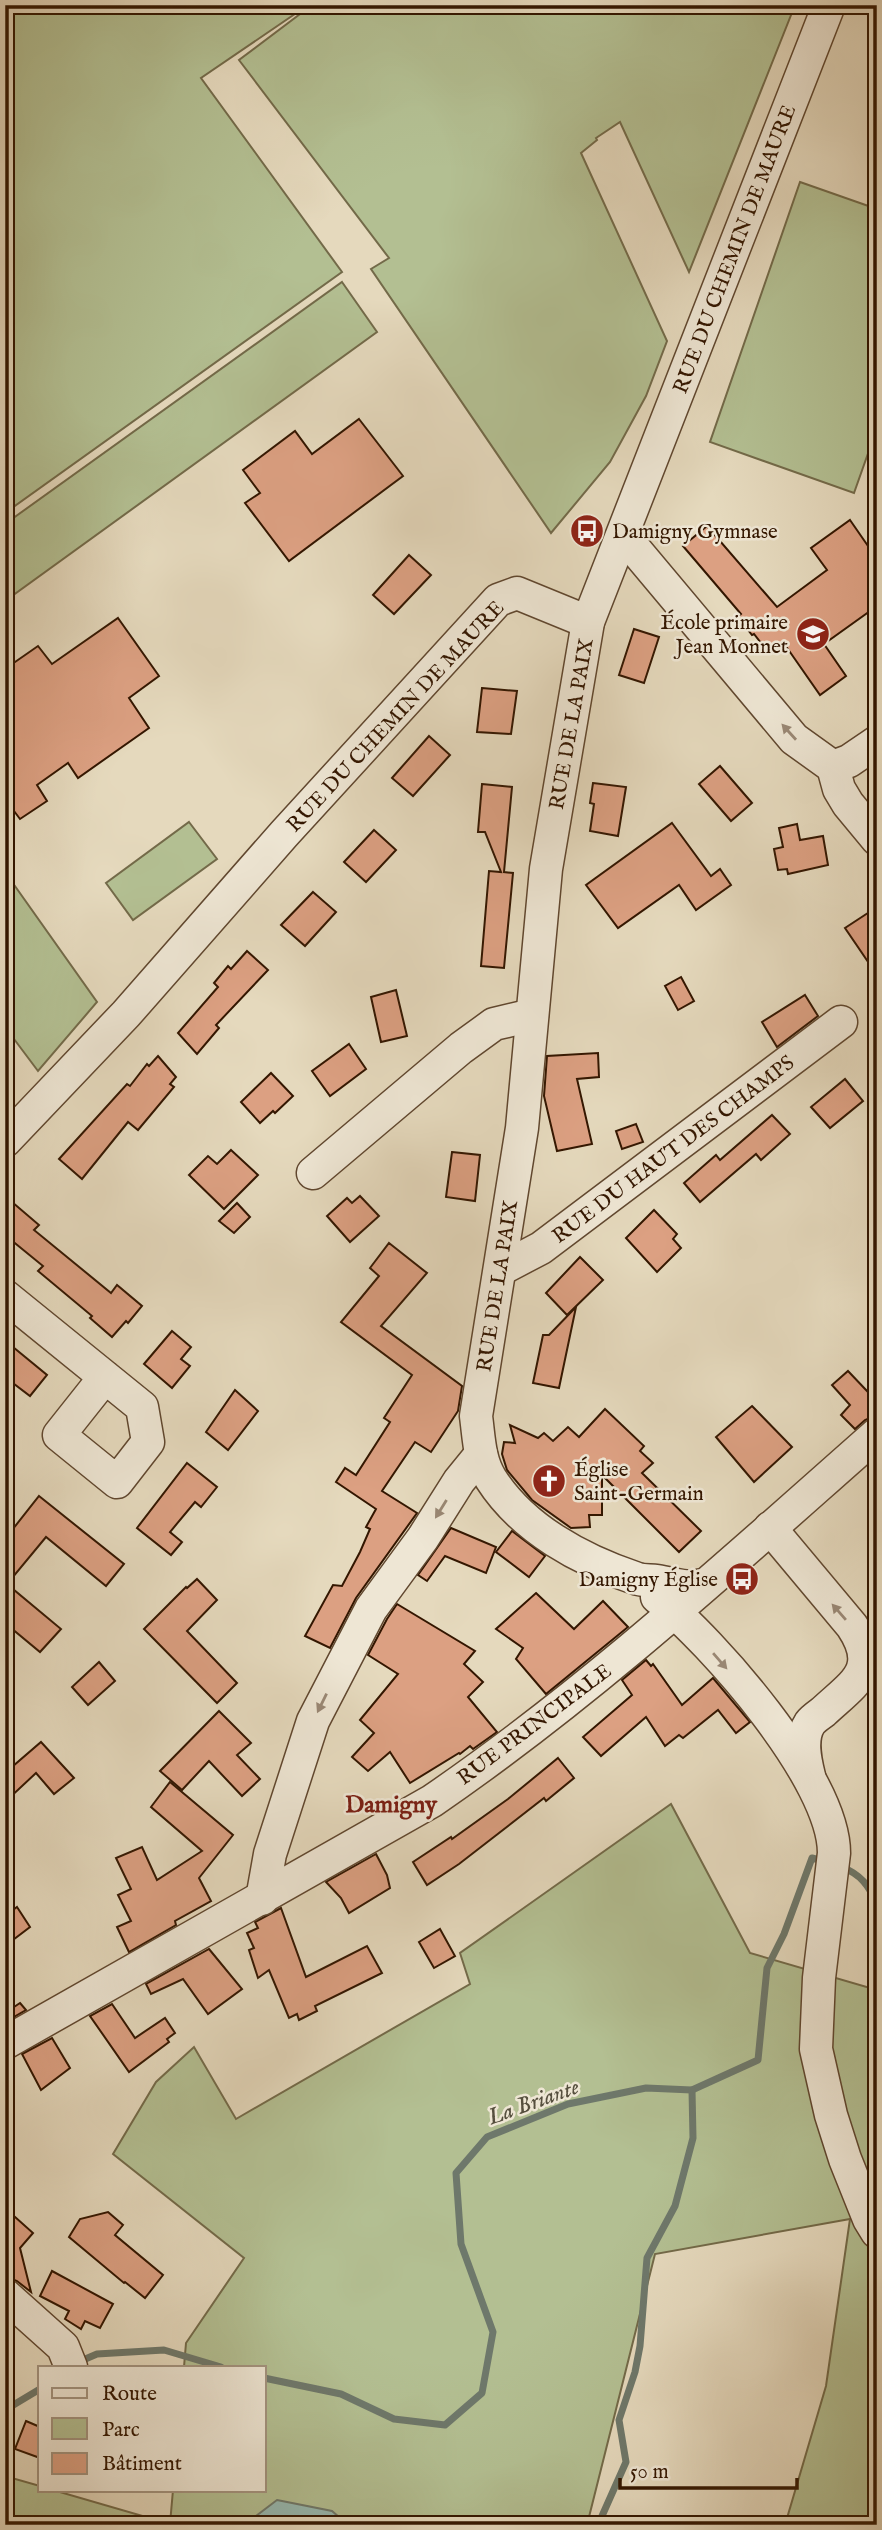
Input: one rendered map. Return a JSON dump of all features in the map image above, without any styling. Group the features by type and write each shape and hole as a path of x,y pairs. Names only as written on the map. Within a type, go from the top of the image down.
{"street":[{"name":"RUE DU CHEMIN DE MAURE","path":"5,1141 126,1014 284,834 498,600 517,593 588,622 829,5"},
{"path":"623,535 794,739 832,767 839,789 848,804 877,839"},
{"name":"RUE DE LA PAIX","path":"588,622 546,869 522,1128 476,1416 481,1454 490,1477 514,1508 562,1546 638,1580"},
{"path":"832,767 849,761 877,742"},
{"path":"313,1173 461,1048 494,1024 532,1015"},
{"name":"RUE DU HAUT DES CHAMPS","path":"501,1269 541,1248 841,1022"},
{"path":"5,1296 105,1377"},
{"name":"RUE PRINCIPALE","path":"5,2043 432,1801 495,1758 629,1650 877,1434"},
{"path":"262,1899 270,1854 313,1721 333,1680 372,1609 423,1538 459,1480 481,1454"},
{"path":"770,1528 852,1626 865,1653 864,1667 856,1681 810,1723 791,1726 772,1721"},
{"path":"638,1580 687,1588 704,1585"},
{"path":"638,1580 674,1611 716,1655 772,1721 809,1778"},
{"path":"810,1723 803,1754 809,1778 834,1840 832,1888 819,1978 816,2049 831,2115 845,2159 869,2219 877,2232"},
{"path":"5,2294 67,2357"}],"green space":[{"path":"5,5 308,5 201,78 342,272 5,513"},
{"path":"312,5 795,5 689,272 620,122 596,138 597,140 581,153 667,341 646,396 610,462 551,533 371,269 389,258 239,60"},
{"path":"800,182 877,209 877,428 854,493 710,442"},
{"path":"342,282 377,332 5,601 5,524"},
{"path":"189,822 217,859 133,920 106,883"},
{"path":"5,872 97,1002 38,1071 5,1027"},
{"path":"671,1804 750,1953 877,1990 877,2525 785,2525 826,2386 850,2219 655,2254 587,2525 5,2525 5,2476 38,2485 38,2492 60,2492 170,2524 173,2492 266,2492 266,2366 184,2366 186,2343 244,2258 113,2154 156,2082 194,2047 236,2119 470,1984 460,1953"}],"water":[{"path":"277,2500 332,2511 348,2525 250,2525 252,2519"}],"building":[{"path":"359,419 403,476 289,561 245,503 260,493 243,470 295,431 312,454"},
{"path":"850,520 877,559 877,606 824,644 846,676 820,695 783,642 768,652 754,634 752,635 738,617 741,614 683,546 707,526 777,607 827,570 811,548"},
{"path":"409,555 431,575 394,614 373,595"},
{"path":"118,618 159,676 129,698 149,728 78,778 68,763 37,785 47,801 20,819 5,799 5,669 38,646 52,664"},
{"path":"634,629 659,637 644,683 619,675"},
{"path":"482,688 517,691 511,734 477,732"},
{"path":"429,736 450,755 413,796 392,778"},
{"path":"720,766 752,803 731,821 699,784"},
{"path":"593,783 626,787 618,836 590,831 594,804 590,803"},
{"path":"482,784 512,787 504,872 513,873 504,968 481,966 489,871 501,872 485,832 478,832"},
{"path":"672,823 711,876 720,869 731,885 696,910 679,885 618,928 586,885"},
{"path":"797,824 800,840 823,836 828,865 788,874 787,869 778,870 774,849 783,847 779,828"},
{"path":"374,830 396,850 366,882 344,862"},
{"path":"313,892 336,912 305,946 281,925"},
{"path":"877,907 877,975 845,928"},
{"path":"247,951 268,970 216,1025 219,1028 197,1054 178,1033 218,987 214,983 228,966 231,969"},
{"path":"681,977 694,1001 678,1010 665,986"},
{"path":"396,990 407,1036 381,1042 371,997"},
{"path":"805,995 818,1016 777,1047 762,1022"},
{"path":"349,1044 366,1069 330,1096 312,1071"},
{"path":"598,1053 599,1077 577,1079 592,1144 557,1151 544,1096 547,1056"},
{"path":"158,1056 176,1077 170,1084 174,1087 138,1130 128,1122 82,1179 59,1159 127,1084 130,1086 147,1064 149,1066"},
{"path":"271,1073 293,1096 260,1123 241,1102"},
{"path":"845,1079 863,1101 830,1128 811,1107"},
{"path":"772,1115 790,1134 761,1160 756,1154 700,1202 684,1183 716,1155 720,1160"},
{"path":"636,1124 643,1142 622,1149 616,1131"},
{"path":"231,1150 258,1175 224,1209 189,1175 208,1156 217,1164"},
{"path":"452,1152 480,1155 475,1201 446,1197"},
{"path":"5,1196 39,1225 34,1230 111,1293 117,1285 142,1306 112,1337 90,1318 92,1316 38,1271 43,1266 5,1235"},
{"path":"360,1196 379,1216 350,1242 327,1216 347,1198 352,1203"},
{"path":"237,1203 250,1217 234,1233 219,1221"},
{"path":"654,1210 677,1234 673,1239 681,1248 657,1272 626,1238"},
{"path":"389,1243 427,1273 381,1326 462,1386 458,1411 431,1452 415,1442 382,1491 417,1513 356,1598 330,1648 305,1636 333,1585 342,1586 360,1552 370,1529 366,1527 376,1509 336,1482 345,1468 356,1475 390,1422 384,1418 412,1375 341,1322 379,1276 370,1268"},
{"path":"580,1257 603,1280 567,1315 546,1293"},
{"path":"576,1307 559,1388 533,1383 543,1335 549,1335"},
{"path":"172,1331 191,1347 181,1359 190,1366 172,1388 144,1364"},
{"path":"13,1347 47,1375 30,1396 5,1377 5,1357"},
{"path":"848,1371 867,1391 877,1381 877,1415 865,1420 855,1429 841,1415 850,1405 832,1385"},
{"path":"235,1390 258,1411 228,1450 206,1432"},
{"path":"752,1406 792,1447 754,1482 716,1437"},
{"path":"605,1409 644,1446 640,1451 653,1463 642,1473 701,1531 679,1552 602,1475 602,1515 589,1515 590,1527 571,1528 532,1500 507,1470 502,1454 504,1442 515,1443 510,1425 538,1438 544,1433 553,1441 568,1427 579,1437"},
{"path":"187,1463 217,1487 201,1507 195,1502 170,1532 182,1542 171,1555 137,1528"},
{"path":"39,1496 124,1564 106,1586 46,1537 7,1584 61,1629 40,1652 5,1623 5,1539"},
{"path":"451,1528 496,1547 486,1573 445,1556 427,1581 418,1575"},
{"path":"512,1531 545,1556 529,1577 496,1552"},
{"path":"197,1579 217,1600 187,1631 237,1683 217,1703 144,1629"},
{"path":"536,1593 574,1629 603,1601 628,1627 546,1694 516,1659 523,1648 496,1629"},
{"path":"397,1604 475,1651 464,1664 483,1682 468,1697 497,1732 473,1749 470,1746 410,1783 390,1752 368,1771 352,1757 374,1733 360,1720 398,1674 368,1655"},
{"path":"646,1660 651,1666 653,1664 682,1705 713,1678 750,1722 736,1733 718,1710 683,1738 679,1735 665,1746 646,1717 601,1756 583,1737 632,1695 622,1680"},
{"path":"99,1662 115,1681 88,1705 72,1687"},
{"path":"219,1711 251,1743 237,1755 260,1779 242,1796 209,1761 182,1790 160,1771"},
{"path":"41,1742 74,1778 54,1794 36,1773 5,1802 5,1773"},
{"path":"558,1758 574,1778 546,1801 544,1798 459,1864 427,1885 413,1862 451,1837 452,1839 508,1799"},
{"path":"170,1782 233,1835 199,1878 211,1901 129,1952 117,1927 131,1921 118,1895 131,1889 116,1858 142,1847 157,1880 202,1851 151,1807"},
{"path":"376,1854 387,1875 390,1888 349,1913 341,1898 326,1882"},
{"path":"17,1907 30,1927 5,1946 5,1916"},
{"path":"281,1908 306,1977 367,1946 382,1973 315,2006 317,2011 299,2020 297,2014 289,2018 269,1970 258,1978 249,1950 254,1948 247,1933 258,1928 255,1922"},
{"path":"440,1929 455,1956 434,1968 419,1942"},
{"path":"209,1949 242,1989 208,2014 183,1979 151,1994 146,1984"},
{"path":"20,2003 26,2010 5,2022 5,2013"},
{"path":"112,2004 135,2038 165,2018 175,2033 167,2039 169,2042 129,2072 90,2016"},
{"path":"52,2038 70,2068 41,2090 22,2054"},
{"path":"5,2208 33,2233 20,2248 31,2292 5,2276"},
{"path":"108,2212 123,2225 115,2235 163,2275 145,2298 69,2237 80,2219"},
{"path":"52,2271 113,2304 100,2328 85,2321 81,2329 65,2319 69,2311 40,2296"},
{"path":"26,2421 38,2426 38,2457 15,2449"}],"waterway":[{"name":"La Briante","path":"266,2378 341,2394 394,2419 445,2425 482,2393 493,2332 461,2244 456,2173 487,2137 568,2104 646,2088 692,2090 758,2060 767,1968 784,1934 812,1858 827,1862"},
{"name":"La Briante","path":"841,1867 864,1881 877,1904"},
{"path":"598,2525 626,2462 619,2420 635,2372 640,2346 647,2258 675,2206 693,2138 692,2090"},
{"name":"La Briante","path":"76,2363 97,2354 164,2350 218,2366"},
{"name":"La Briante","path":"5,2410 38,2390"}],"place":[{"name":"Damigny Gymnase","path":"587,531"},
{"name":"École primaire Jean Monnet","path":"813,634"},
{"name":"Église Saint-Germain","path":"549,1481"},
{"name":"Damigny Église","path":"742,1579"}],"district":[{"name":"Damigny","path":"391,1804"}]}
